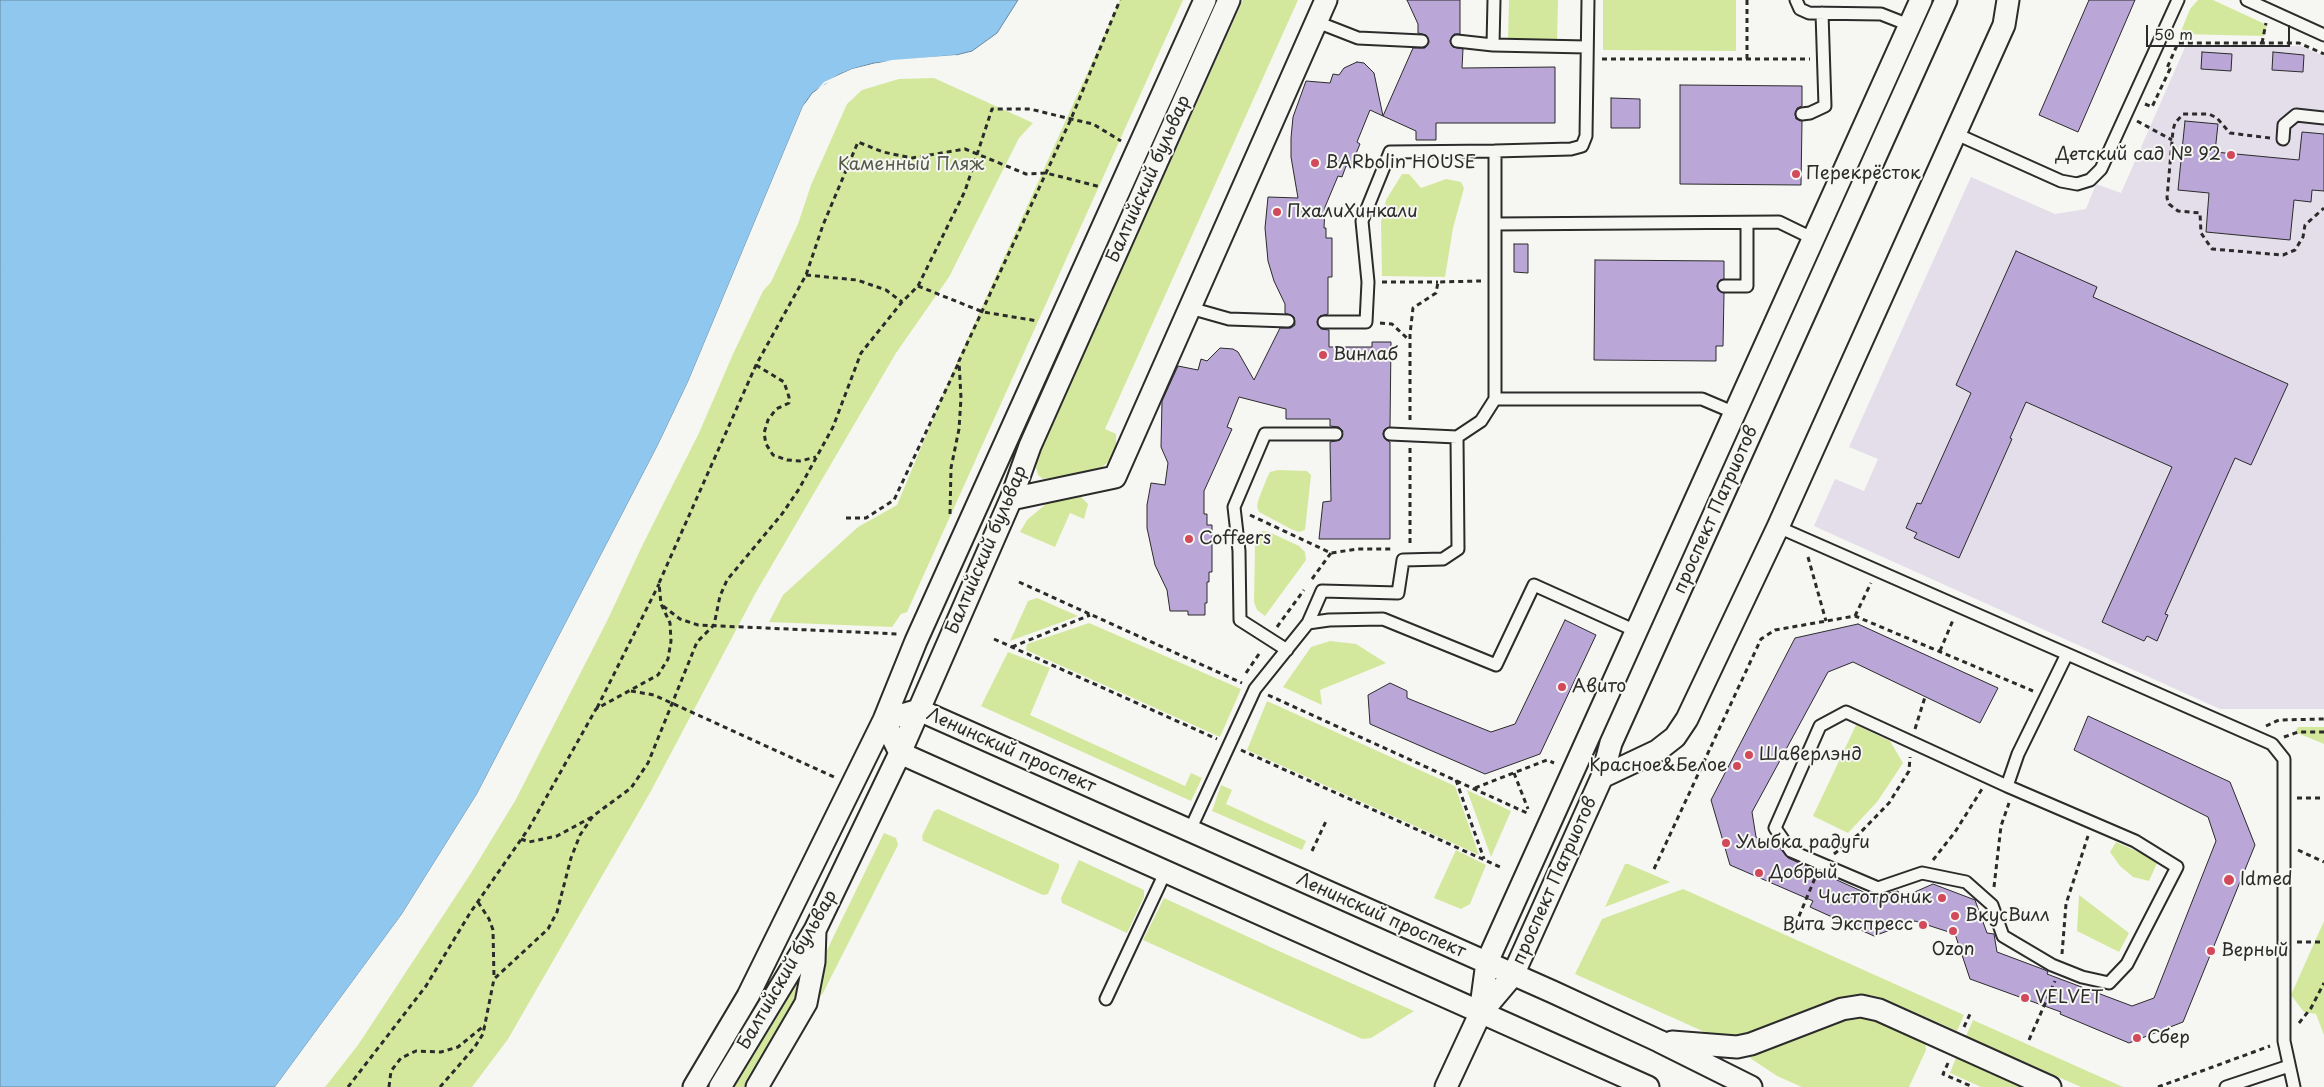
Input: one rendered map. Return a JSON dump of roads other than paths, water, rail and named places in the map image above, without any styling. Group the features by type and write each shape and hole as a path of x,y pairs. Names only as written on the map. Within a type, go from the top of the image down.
{"street":[{"name":"Балтийский бульвар","path":"694,1087 748,996 884,720 916,641 1205,0"},
{"name":"Балтийский бульвар","path":"720,1087 815,930 900,753 1011,499 1030,446 1229,0"},
{"path":"1011,499 1115,477 1326,0"},
{"name":"проспект Патриотов","path":"1480,1014 1486,962 1921,0"},
{"name":"проспект Патриотов","path":"1446,1087 1480,1014 1513,974 1602,777 1611,744 1946,0"},
{"path":"1602,777 1657,752 1675,737 1687,719 1778,526 2004,26 2008,0"},
{"name":"Ленинский проспект","path":"884,720 919,710 1513,974 1659,1041 1751,1087"},
{"path":"884,720 900,753 1480,1014 1648,1087"},
{"path":"757,1087 806,1003 814,962 815,930"},
{"path":"1659,1041 1736,1047 1750,1044 1842,1009 1861,1006 1879,1010 2050,1087"}],"lane":[{"path":"1493,45 1494,0"},
{"path":"1324,322 1366,322 1368,282 1362,221 1390,152 1571,149 1582,146 1586,136 1588,0"},
{"path":"1796,0 1800,10 1809,13 1881,14 1910,25"},
{"path":"1954,133 2061,181 2077,184 2090,180 2101,169 2178,0"},
{"path":"2247,0 2324,35"},
{"path":"1802,114 1810,113 1825,106 1822,13"},
{"path":"1316,22 1358,38 1422,41"},
{"path":"1457,41 1586,53"},
{"path":"2283,139 2284,125 2296,115 2324,118"},
{"path":"1390,434 1457,437 1481,421 1495,399 1494,151"},
{"path":"1495,224 1779,222 1814,239"},
{"path":"1724,286 1747,286 1747,223"},
{"path":"1190,308 1229,319 1288,321"},
{"path":"1495,399 1702,399 1735,413"},
{"path":"1287,650 1240,620 1239,551 1234,507 1265,434 1336,434"},
{"path":"1190,830 1256,689 1308,623 1322,591 1398,593 1403,560 1443,559 1458,549 1457,437"},
{"path":"1778,526 1876,571 2270,743 2284,759 2284,1041 2294,1087"},
{"path":"1308,623 1328,620 1383,619 1496,664 1534,585 1636,631"},
{"path":"2010,788 2018,754 2067,654"},
{"path":"1846,712 2010,788 2135,841 2177,866 2127,964 2109,984 2082,977 2052,965 2003,936 1992,905 1966,882 1922,873 1878,888 1791,851 1775,828 1820,726 1846,712"},
{"path":"1106,1000 1166,873"},
{"path":"2226,1087 2289,1066"}],"water":[{"path":"0,0 1018,0 997,33 972,51 956,55 874,63 852,69 838,75 812,93 803,106 688,382 657,447 477,794 402,914 275,1087 0,1087"}],"place":[{"name":"Детский сад № 92","path":"2231,155"},
{"name":"BARbolin HOUSE","path":"1315,163"},
{"name":"Перекрёсток","path":"1796,174"},
{"name":"ПхалиХинкали","path":"1277,212"},
{"name":"Винлаб","path":"1323,355"},
{"name":"Coffeers","path":"1189,539"},
{"name":"Авито","path":"1562,687"},
{"name":"Шаверлэнд","path":"1749,755"},
{"name":"Красное&Белое","path":"1737,766"},
{"name":"Улыбка радуги","path":"1726,843"},
{"name":"Добрый","path":"1759,873"},
{"name":"Idmed","path":"2229,880"},
{"name":"Чистотроник","path":"1942,898"},
{"name":"ВкусВилл","path":"1955,916"},
{"name":"Вита Экспресс","path":"1923,925"},
{"name":"Ozon","path":"1953,931"},
{"name":"Верный","path":"2211,951"},
{"name":"VELVET","path":"2025,998"},
{"name":"Сбер","path":"2137,1038"}],"park label":[{"name":"Каменный Пляж","path":"911,165"}]}
